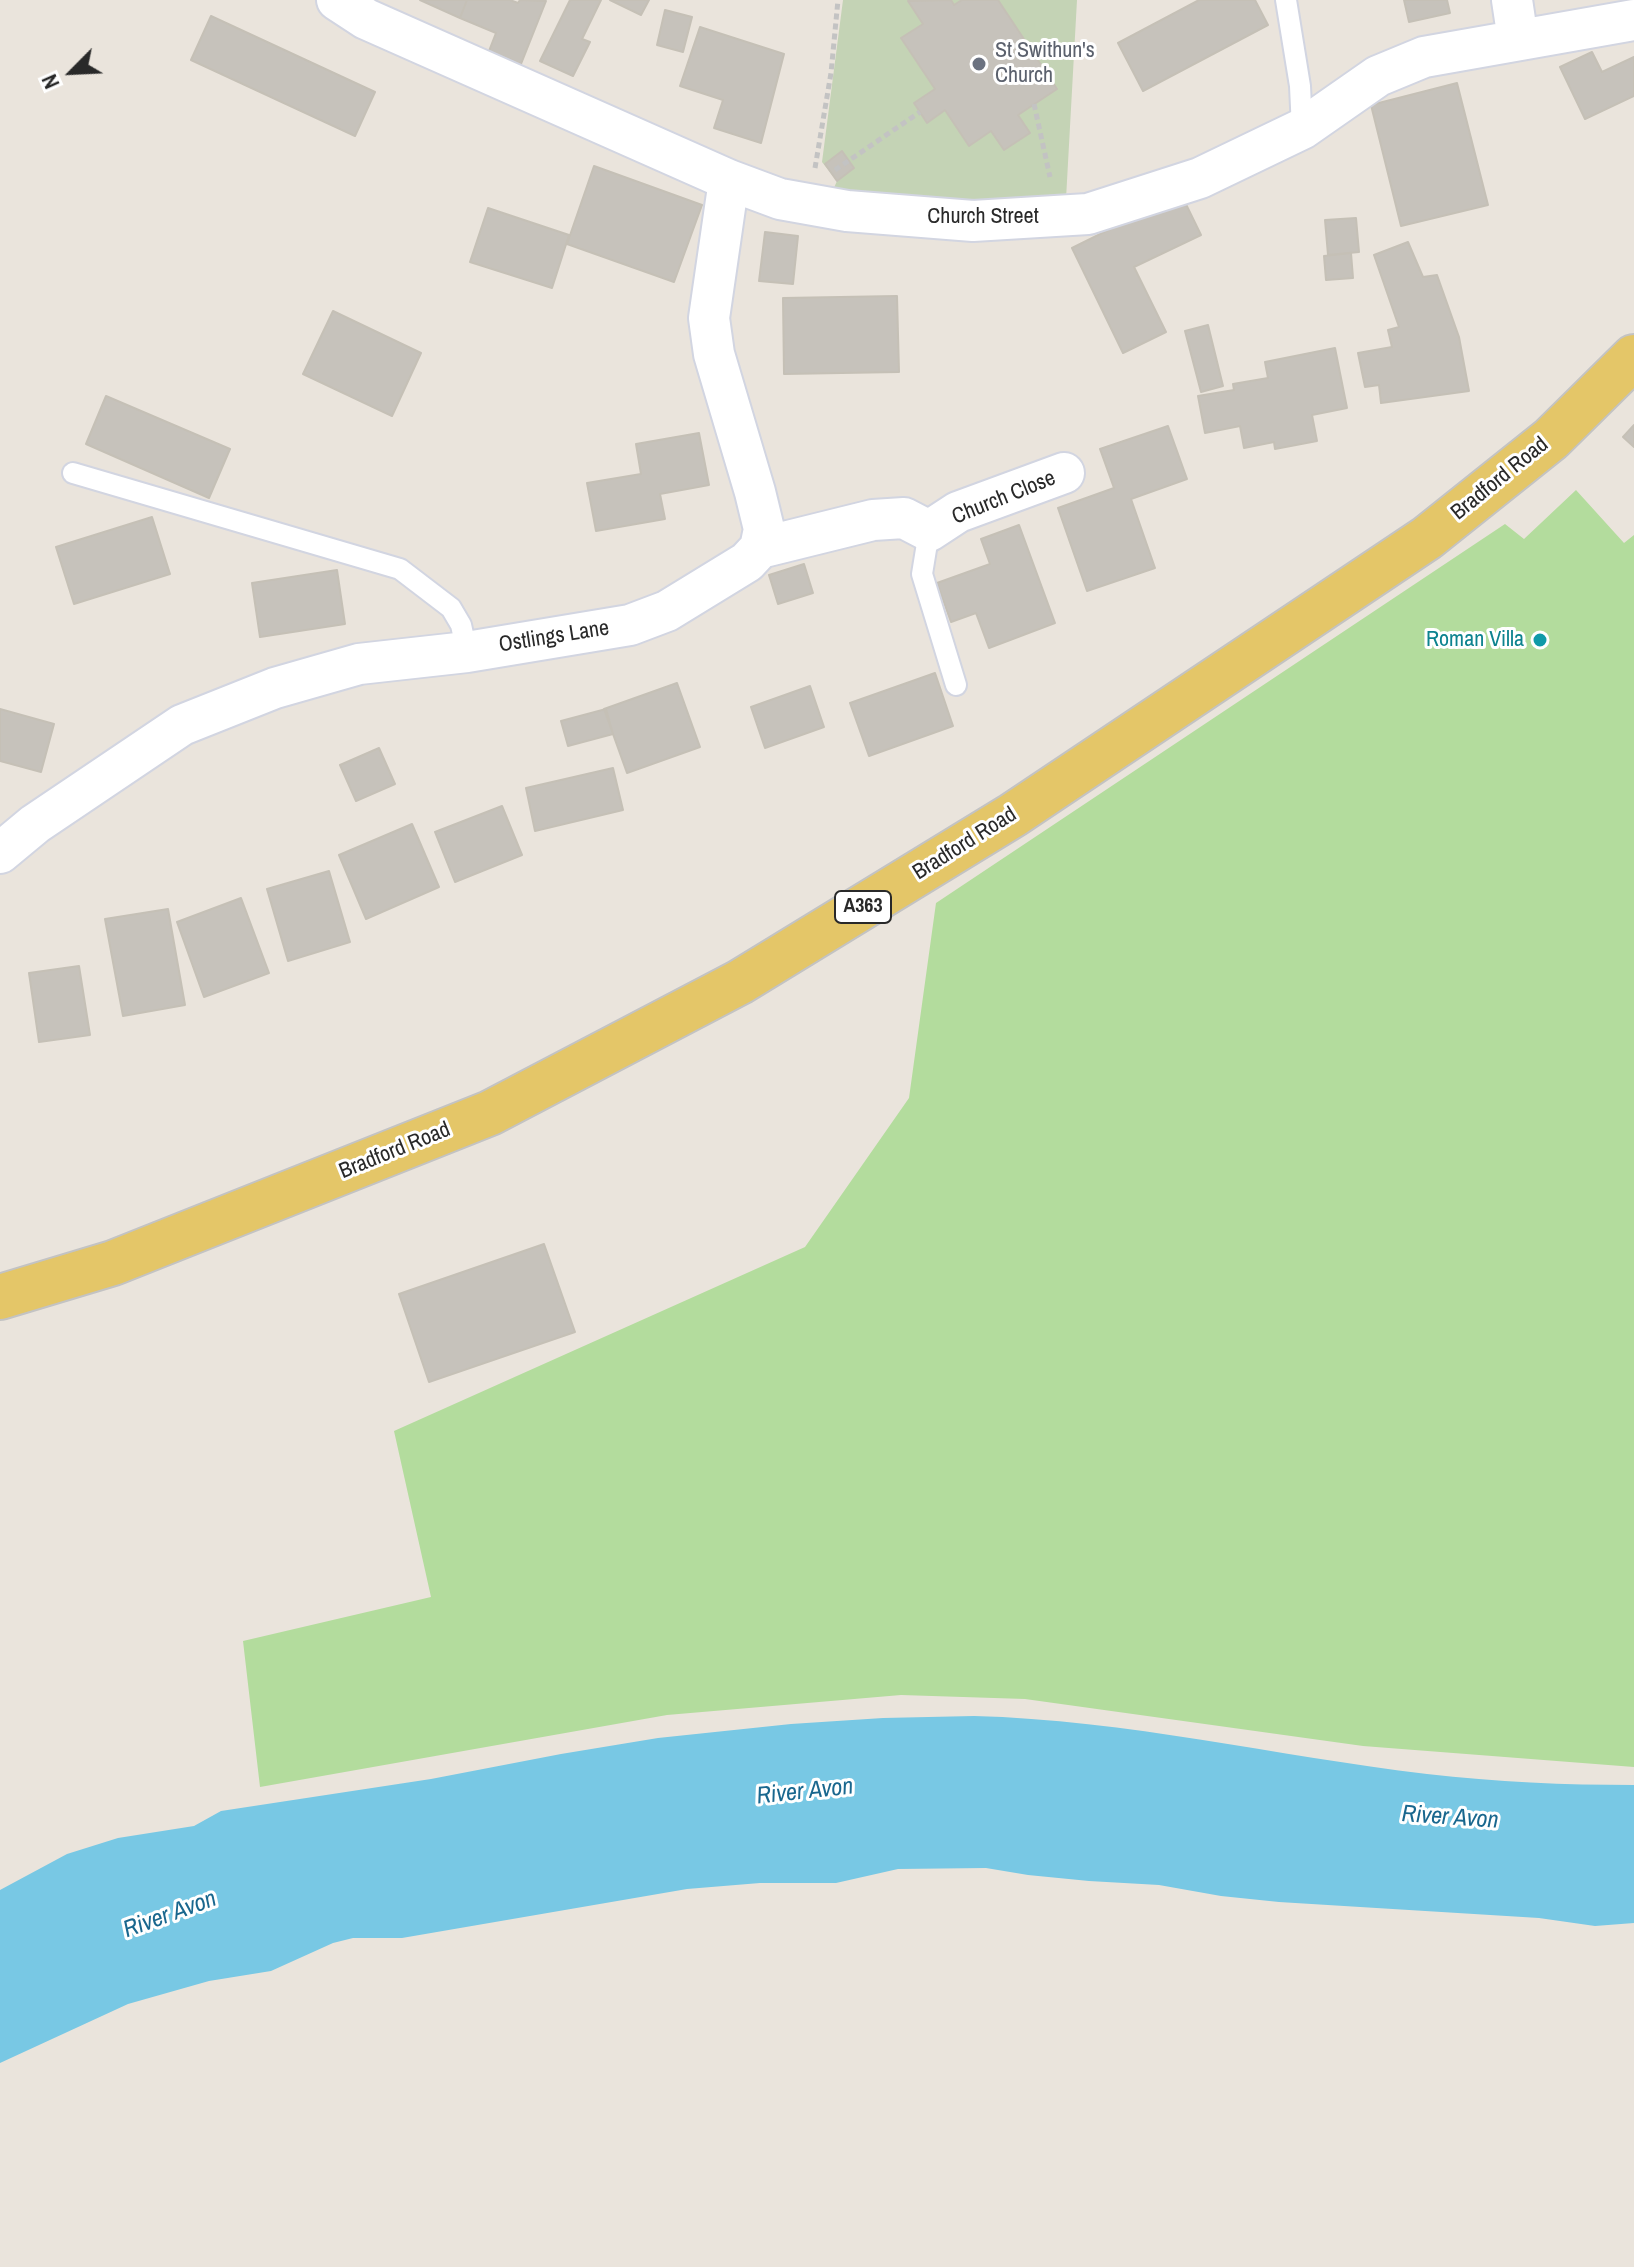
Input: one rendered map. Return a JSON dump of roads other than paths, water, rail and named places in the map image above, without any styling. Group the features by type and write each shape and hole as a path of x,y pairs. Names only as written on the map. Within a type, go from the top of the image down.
{"main road":[{"name":"Bradford Road","path":"0,1297 113,1263 490,1113 740,982 1013,815 1427,538 1551,439 1634,357"}],"street":[{"name":"Church Street","path":"337,0 366,19 729,180 780,199 847,211 973,221 1088,214 1200,178 1302,129 1378,76 1424,57 1634,20"},
{"path":"1512,0 1518,40"},
{"path":"729,180 709,318 714,354 764,529 760,548"},
{"name":"Church Close","path":"760,548 873,520 904,518 929,531 958,512 1064,473"},
{"name":"Ostlings Lane","path":"0,853 35,824 182,725 275,688 359,664 467,652 630,625 667,611 747,562 760,548"}],"lane":[{"path":"1286,0 1300,86 1302,129"},
{"path":"73,473 400,569 451,608 461,625 467,652"},
{"path":"929,531 922,574 956,685"}],"water":[{"name":"River Avon","path":"974,1716 1145,1731 1453,1777 1634,1785 1634,1923 1595,1926 1539,1918 1279,1902 1159,1885 1089,1881 986,1868 898,1869 836,1883 760,1883 687,1889 402,1938 353,1938 333,1943 271,1971 209,1981 128,2004 0,2063 0,1890 67,1854 118,1838 194,1826 221,1811 431,1779 658,1738 791,1724"}],"place":[{"name":"St Swithun's Church","path":"979,64"},
{"name":"Roman Villa","path":"1540,640"}]}
